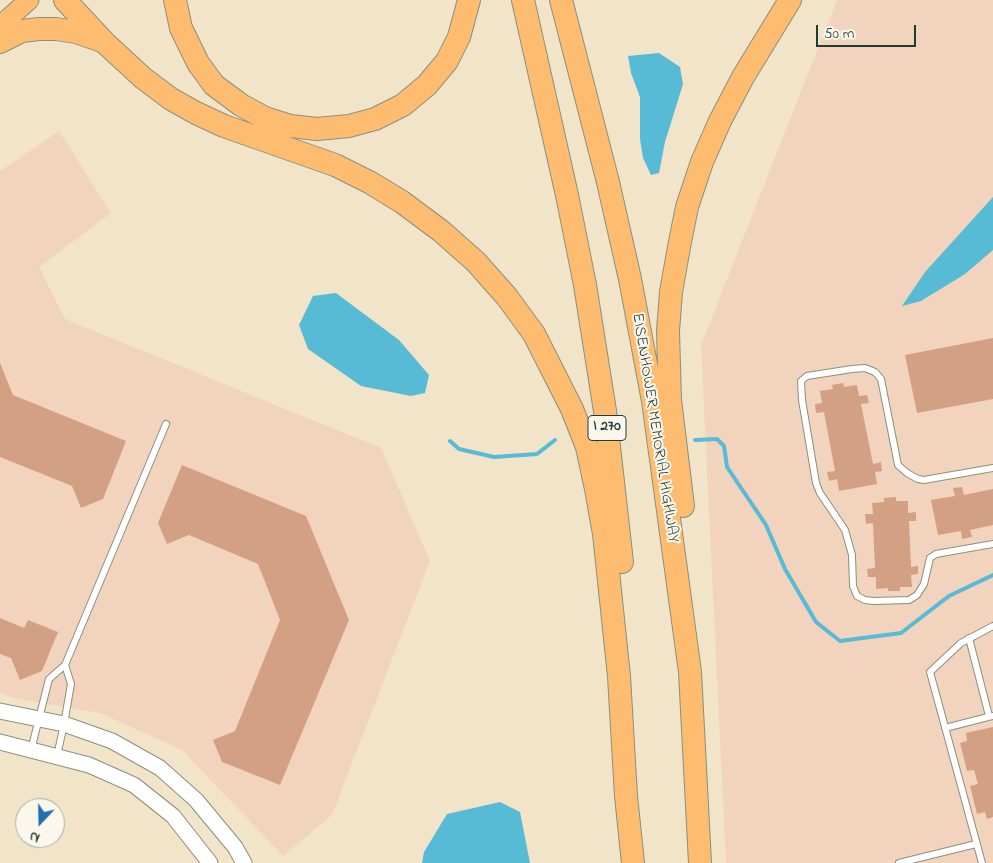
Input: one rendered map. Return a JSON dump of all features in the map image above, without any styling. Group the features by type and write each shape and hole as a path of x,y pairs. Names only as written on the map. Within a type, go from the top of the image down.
{"highway":[{"path":"65,0 104,42 143,78 171,99 196,114 224,126 335,165 371,183 402,202 441,231 476,262 507,297 534,334 572,409 587,447 596,489 604,534 619,676 626,796 633,863"},
{"path":"175,0 181,28 198,63 214,85 241,105 264,118 290,126 317,129 349,126 374,119 403,105 427,85 447,61 455,45 469,0"},
{"name":"I 270","path":"523,0 582,267 605,411 620,533 633,675 642,863"},
{"name":"EISENHOWER MEMORIAL HIGHWAY","path":"561,0 608,182 630,279 653,401 690,672 700,863"},
{"path":"690,672 686,528 670,400 668,331 671,292 687,207 702,162 720,121 743,77 790,0"},
{"path":"0,42 22,31 56,29 76,32 104,42"}],"main road":[{"path":"0,26 29,0"}],"street":[{"path":"0,711 64,724 112,741 160,768 196,800 236,847 244,863"},
{"path":"0,742 89,765 134,785 173,816 210,863"}],"lane":[{"path":"993,468 924,480 918,478 907,473 898,465 881,379 875,372 865,368 852,369 807,376 801,381 802,400 816,483 820,493 846,530 852,555 853,586 857,596 873,602 910,600 917,595 924,584 930,558 936,554 993,544"},
{"path":"32,750 49,679 65,666 166,424"},
{"path":"982,863 930,672 961,643 993,626"},
{"path":"945,728 991,716 969,638"},
{"path":"56,756 71,684 65,666"},
{"path":"899,863 976,844"}],"shaded area":[{"path":"837,0 993,0 993,863 726,863 701,345"},
{"path":"59,131 111,213 39,267 65,319 381,448 430,561 332,815 283,856 182,750 100,713 13,698 0,693 0,171"}],"water":[{"path":"659,53 680,67 683,84 665,142 659,173 651,175 643,158 640,139 640,97 631,73 628,56"},
{"path":"993,197 993,250 965,274 921,301 902,306 925,272"},
{"path":"336,293 399,340 429,375 425,393 411,396 361,386 308,349 299,325 313,296"},
{"path":"500,802 520,812 530,863 422,863 424,852 447,814"}],"building":[{"path":"993,338 993,399 917,413 905,355"},
{"path":"0,363 13,395 126,441 103,499 81,508 72,486 0,457"},
{"path":"843,383 844,387 857,385 859,396 867,395 869,403 861,404 873,464 881,462 882,471 875,472 877,484 839,491 837,479 829,481 827,472 835,471 824,412 816,413 815,404 822,403 820,391 833,389 832,385"},
{"path":"182,465 306,516 349,620 280,785 222,762 213,740 235,731 280,620 258,564 189,535 167,544 158,523"},
{"path":"962,487 964,495 993,489 993,525 970,530 972,537 962,539 961,531 938,535 931,500 955,496 953,488"},
{"path":"896,497 896,501 908,501 908,513 916,512 916,521 909,521 911,567 918,566 918,574 911,575 912,587 900,587 900,591 888,591 888,588 876,589 876,577 868,577 867,569 875,568 873,523 866,524 865,514 873,514 872,503 884,502 884,498"},
{"path":"0,618 24,628 28,620 58,632 42,671 20,680 11,658 0,654"},
{"path":"993,727 993,817 987,819 985,812 977,814 970,786 978,784 974,770 967,771 960,743 967,741 966,733"}],"waterway":[{"path":"695,440 717,439 724,446 727,467 766,525 785,569 816,622 840,641 901,633 949,596 993,575"},
{"path":"450,441 459,449 494,457 537,454 555,440"}]}
